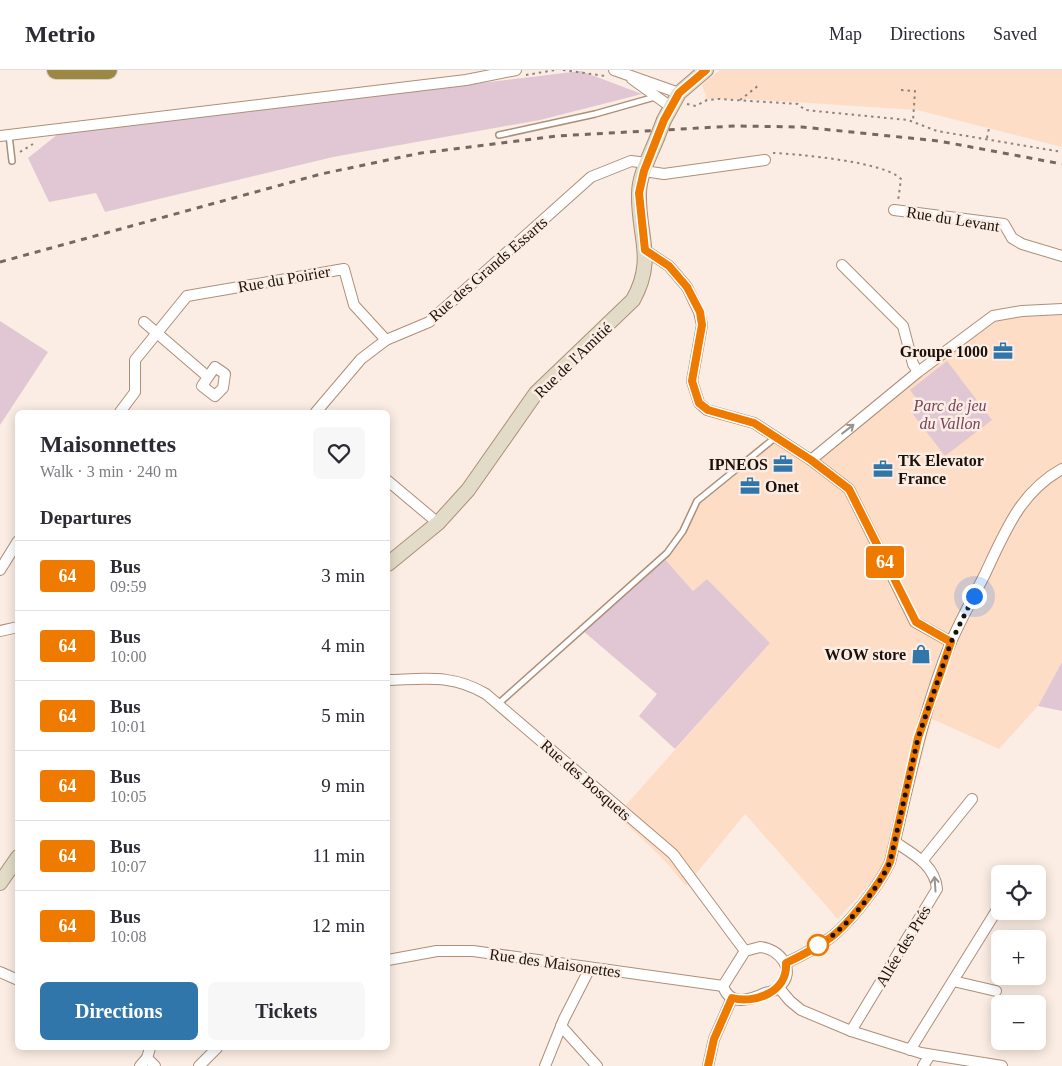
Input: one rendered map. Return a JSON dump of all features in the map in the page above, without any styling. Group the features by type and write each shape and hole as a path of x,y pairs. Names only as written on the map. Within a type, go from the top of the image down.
{"highway":[{"path":"56,70 108,70"}],"street":[{"path":"5,135 466,80 516,70"},
{"name":"Rue de l'Amitié","path":"390,562 438,523 468,490 536,393 633,300 644,277 645,250 639,193 645,167 664,120 675,99 706,70"},
{"path":"626,73 655,97 675,99"},
{"path":"610,74 626,73 675,99"},
{"path":"645,167 664,174 761,160"},
{"name":"Rue des Grands Essarts","path":"318,410 361,359 386,340 429,322 591,177 631,161 645,167"},
{"name":"Rue du Levant","path":"896,211 1004,224 1012,238 1022,244 1062,256"},
{"path":"645,250 669,266 687,287 700,312 702,325 692,381 699,403 708,410 754,423 777,436 849,489 916,622 951,642"},
{"path":"842,265 903,326 913,364 918,372"},
{"name":"Rue du Poirier","path":"122,410 135,392 135,360 188,296 344,269 354,304 386,340"},
{"path":"811,460 918,372 993,316 1022,311 1062,309"},
{"path":"144,322 208,377"},
{"path":"786,963 830,938 842,927 885,875 895,842 918,738 951,642 1011,519 1025,498 1039,483 1062,468"},
{"path":"390,483 438,523"},
{"path":"0,570 15,546"},
{"path":"0,631 15,628"},
{"name":"Rue des Bosquets","path":"390,680 441,678 468,683 497,704 673,854 745,951"},
{"path":"922,861 972,799"},
{"name":"Allée des Prés","path":"851,1031 937,889 934,875 922,861 895,842"},
{"path":"0,883 15,861"},
{"path":"910,1050 991,919"},
{"path":"760,947 771,948 777,951 786,963 784,980 779,988 749,1000 732,998 725,994 723,986 745,951 760,947"},
{"name":"Rue des Maisonettes","path":"390,960 455,950 723,986"},
{"path":"545,1066 561,1026 590,968"},
{"path":"0,972 15,979"},
{"path":"953,980 996,991"},
{"path":"779,988 790,1002 802,1010 851,1031 930,1055 1002,1066"},
{"path":"708,1066 714,1039 732,998"},
{"path":"561,1026 598,1066"},
{"path":"149,1050 143,1062 155,1066"},
{"path":"199,1066 214,1050"},
{"path":"924,1066 930,1055"}],"lane":[{"path":"499,135 595,114 655,97"},
{"path":"5,135 12,161"},
{"path":"497,704 667,553 683,531 696,501 777,436"}],"path":[{"path":"563,70 610,74"},
{"path":"740,100 759,85"},
{"path":"902,90 914,91 913,122"},
{"path":"675,99 688,105 696,106 707,100 798,104 805,110 812,112 913,122 937,131 1062,152"},
{"path":"987,138 989,128"},
{"path":"1054,150 1055,145"},
{"path":"761,160 759,155 784,153 867,165 882,169 901,179 896,211"}],"shaded area":[{"path":"720,70 1062,70 1062,147 917,110 745,99 707,99 702,85"},
{"path":"1062,309 1062,662 1038,706 999,749 932,719 901,836 874,879 838,919 745,814 686,886 664,860 617,815 770,643 707,579 693,591 663,557 683,531 697,501 777,436 811,460 993,316"}],"green space":[{"path":"581,71 642,94 540,120 333,157 105,212 96,193 49,202 28,158 58,134"},
{"path":"0,321 48,352 0,425"},
{"name":"Parc de jeu du Vallon","path":"947,361 992,420 945,456 912,413 921,405 910,390"},
{"path":"663,557 693,591 707,579 770,643 675,749 639,716 657,694 582,630"},
{"path":"1062,662 1062,711 1038,706"}],"railway":[{"path":"0,262 321,174 421,153 557,136 735,126 802,127 939,141 1062,164"}],"bus line":[{"name":"64","path":"706,70 679,93 664,120 644,171 639,193 645,250 669,266 687,287 700,312 702,325 692,381 699,403 708,410 746,419 777,436 849,489 916,622 951,642 918,738 890,862 885,875 842,927 830,938 786,963 784,980 779,988 749,1000 732,998 714,1039 708,1066"}],"place":[{"name":"Groupe 1000","path":"1003,351"},
{"name":"IPNEOS","path":"783,464"},
{"name":"TK Elevator France","path":"883,469"},
{"name":"Onet","path":"750,486"},
{"name":"WOW store","path":"921,654"}],"route":[{"path":"818,945 830,938 842,927 885,875 890,862 918,738 951,642 974,596"}]}
